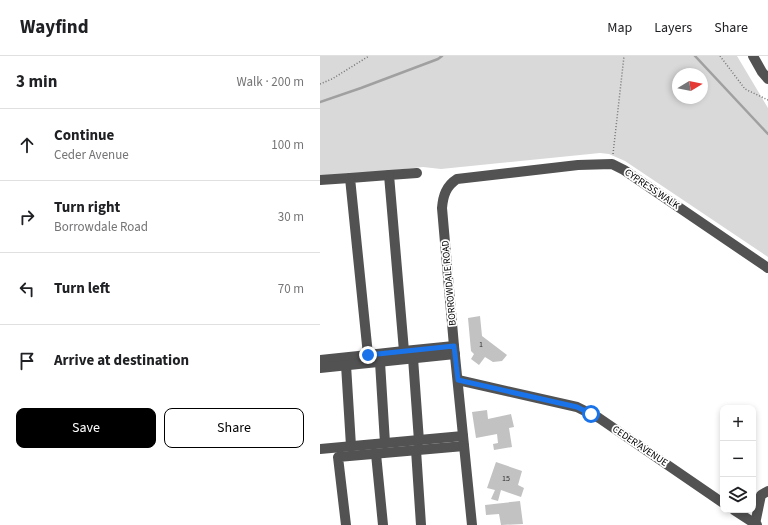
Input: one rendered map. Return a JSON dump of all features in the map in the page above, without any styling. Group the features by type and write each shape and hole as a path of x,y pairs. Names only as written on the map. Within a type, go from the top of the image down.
{"street":[{"path":"753,56 765,76"},
{"name":"BORROWDALE ROAD","path":"472,525 454,350 442,208 443,199 449,185 456,179 578,165 612,164"},
{"name":"CYPRESS WALK","path":"612,164 624,170 768,268"},
{"path":"320,180 417,173"},
{"path":"389,175 404,352"},
{"path":"350,178 368,355"},
{"path":"320,360 404,352 454,350"},
{"path":"320,368 413,358 454,350"},
{"path":"413,358 421,525"},
{"path":"380,362 385,443"},
{"path":"346,365 351,446"},
{"name":"CEDER AVENUE","path":"458,380 577,407 599,418 720,501"},
{"path":"346,525 337,458 376,454 418,445 464,441"},
{"path":"320,449 385,443 418,445"},
{"path":"376,454 383,525"},
{"path":"739,513 756,524 762,495 768,491"}],"path":[{"path":"320,84 332,79 369,56"},
{"path":"612,164 624,56"},
{"path":"720,56 745,89 768,100"}],"shaded area":[{"path":"320,56 737,56 768,108 768,257 625,161 609,154 600,153 441,169 423,167 320,178"}],"building":[{"path":"480,316 482,336 507,355 502,361 493,362 485,357 479,365 471,359 474,354 471,351 468,318"},
{"path":"487,410 488,419 511,414 514,427 509,428 512,447 494,450 493,444 498,443 497,434 476,438 472,412"},
{"path":"496,462 522,471 518,485 524,488 521,497 501,490 498,501 491,499 495,490 487,488"},
{"path":"520,501 523,524 501,525 499,514 486,515 485,505"}],"waterway":[{"path":"320,102 438,59 442,56"},
{"path":"695,56 768,134"}],"route":[{"path":"368,355 454,346 458,380 577,407 591,414"}]}
